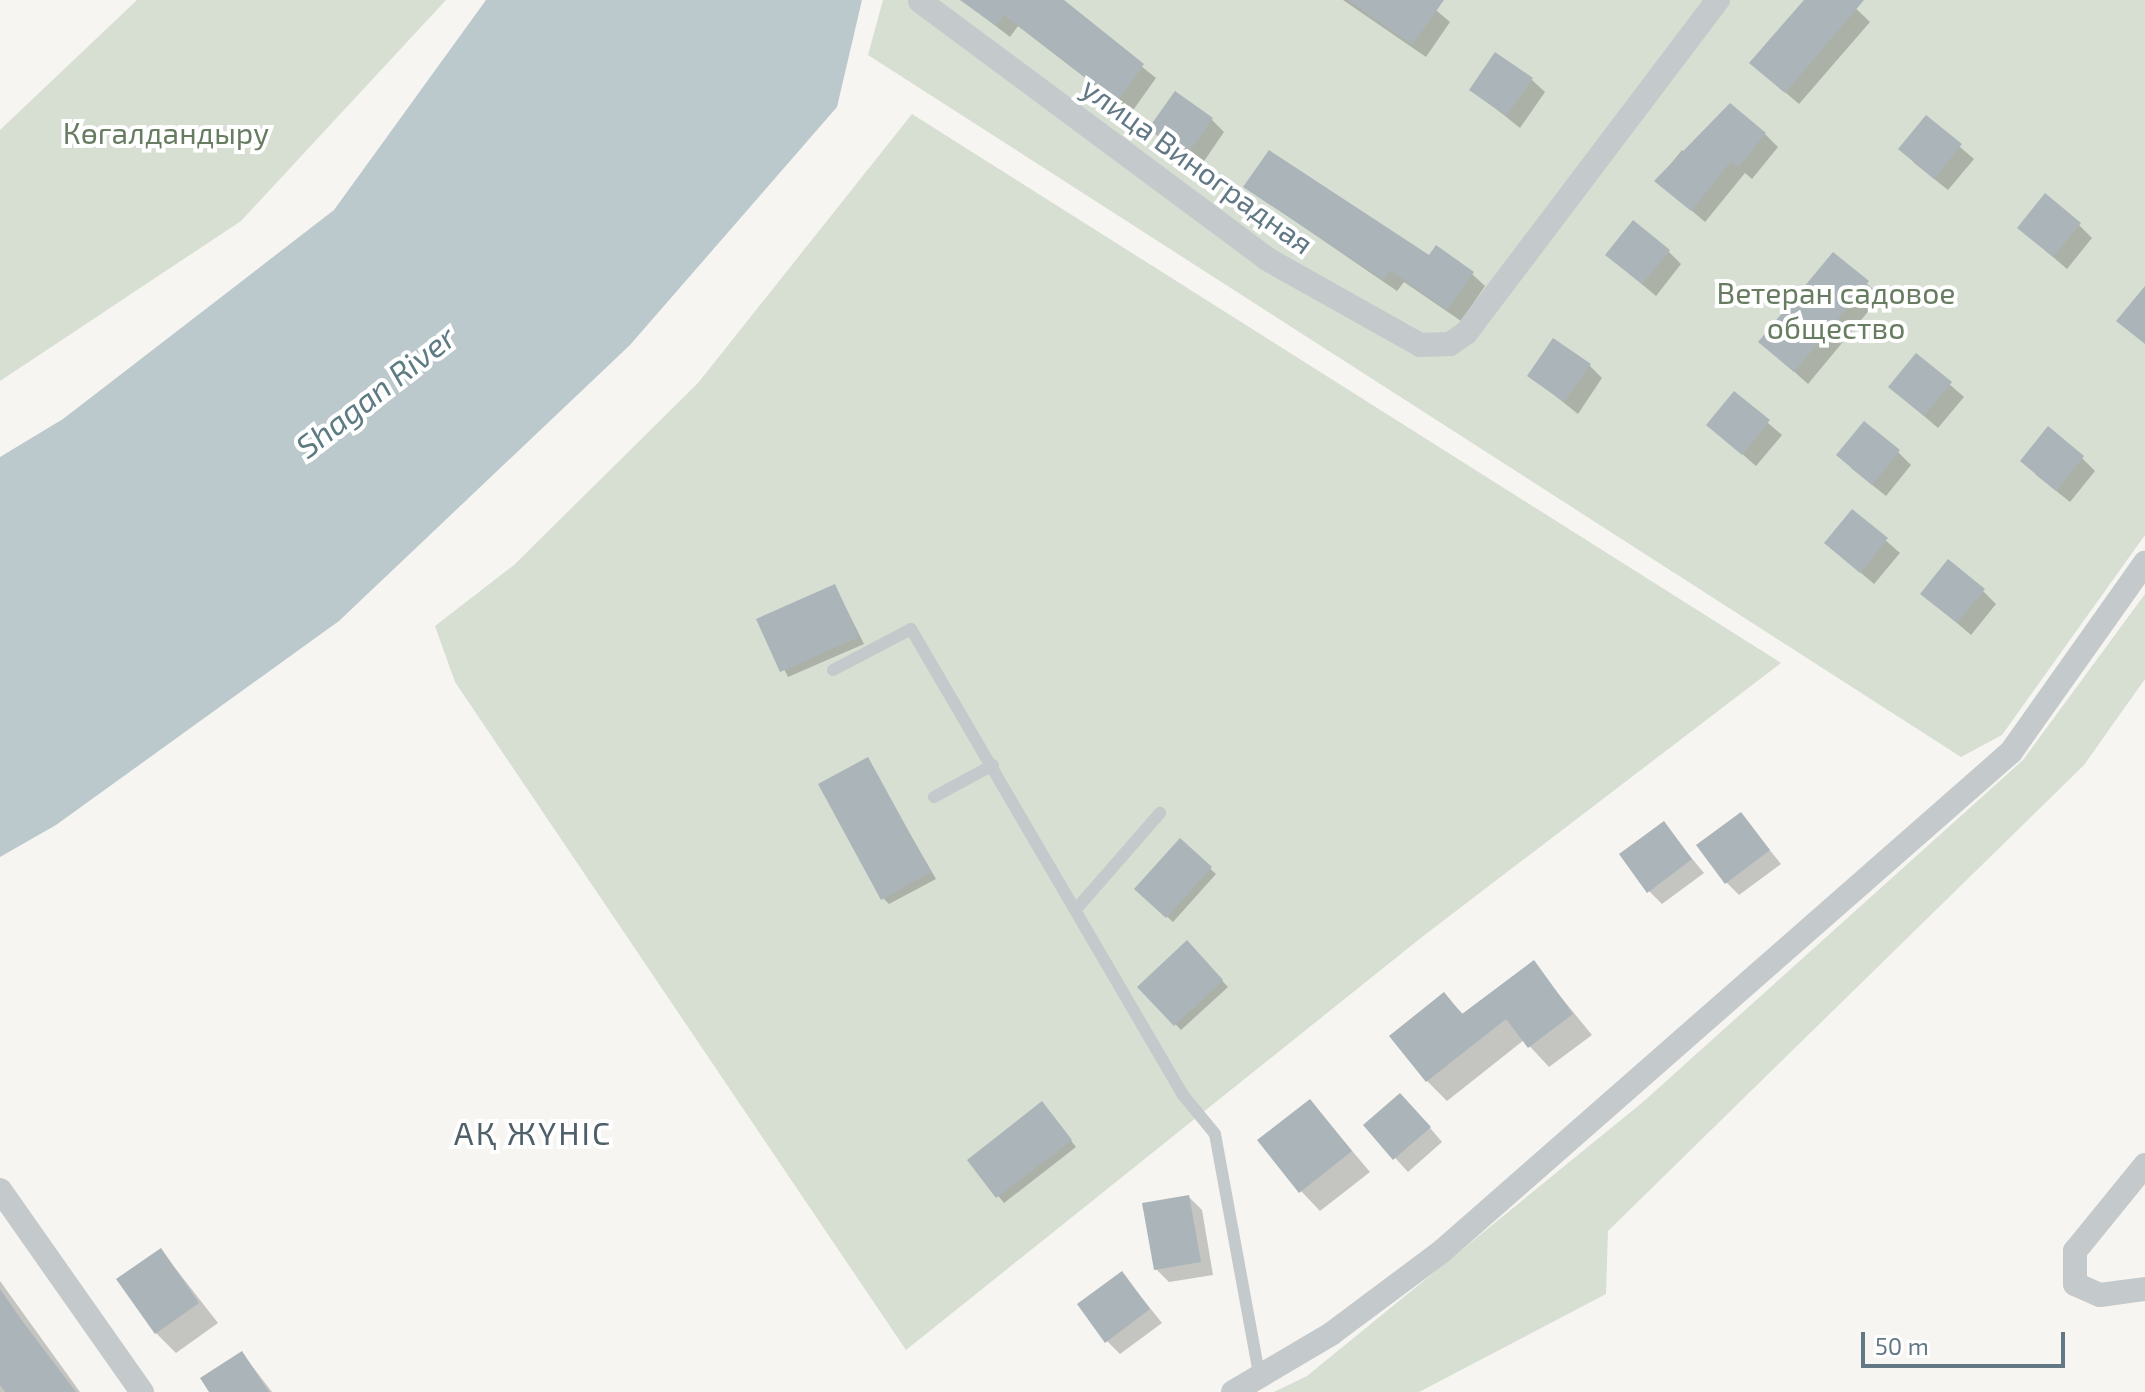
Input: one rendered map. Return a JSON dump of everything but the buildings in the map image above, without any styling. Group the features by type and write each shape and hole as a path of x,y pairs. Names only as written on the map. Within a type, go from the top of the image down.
{"street":[{"name":"улица Виноградная","path":"920,1 1267,259 1420,345 1450,344 1466,333 1718,0"},
{"path":"1233,1392 1260,1378 1441,1252 2011,752 2145,563"},
{"path":"2145,1165 2075,1251 2075,1284 2100,1295 2145,1289"},
{"path":"0,1190 142,1392"}],"lane":[{"path":"833,670 911,629 1078,907 1183,1095 1215,1134 1260,1378"},
{"path":"934,797 993,765"},
{"path":"1078,907 1160,813"}],"green space":[{"name":"Көгалдандыру","path":"137,0 446,0 241,221 0,381 0,130"},
{"name":"Ветеран садовое общество","path":"883,0 2145,0 2145,535 2002,735 1961,757 868,55"},
{"path":"912,114 1781,663 1422,937 906,1350 455,682 435,626 514,565 698,383"},
{"path":"2145,594 2145,679 2084,765 1608,1231 1606,1294 1419,1392 1274,1392 1307,1376 1643,1102 2023,760"}],"water":[{"name":"Shagan River","path":"486,0 862,0 837,107 630,345 339,621 56,825 0,857 0,457 63,419 334,210"}],"district":[{"name":"АҚ ЖҮНІС","path":"533,1132"}]}
